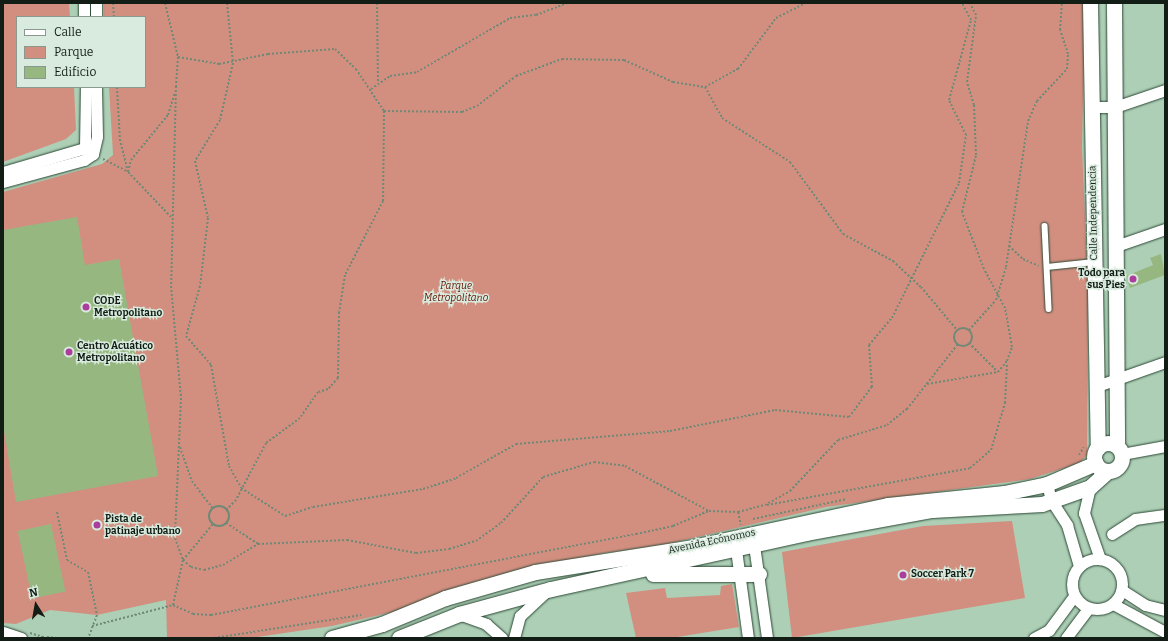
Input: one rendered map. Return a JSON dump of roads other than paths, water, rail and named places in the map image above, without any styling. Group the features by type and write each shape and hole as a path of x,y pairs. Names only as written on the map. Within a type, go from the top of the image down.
{"street":[{"path":"84,3 84,16"},
{"path":"96,3 96,16"},
{"name":"Calle Independencia","path":"1090,3 1098,448 1102,467"},
{"path":"1102,467 1117,468 1119,450 1114,3"},
{"path":"86,88 89,151"},
{"path":"3,182 84,160 97,136 96,88"},
{"path":"1092,107 1115,107 1165,90"},
{"path":"3,172 89,151"},
{"path":"1116,246 1165,229"},
{"path":"1097,386 1165,362"},
{"path":"1098,448 1107,443 1119,450 1165,446"},
{"name":"Avenida Ecónomos","path":"399,638 459,614 551,589 626,574 735,543 888,511 1004,493 1047,484 1102,467"},
{"name":"Avenida Ecónomos","path":"888,511 1051,500 1090,487 1102,467"},
{"path":"1047,484 1051,500 1067,525 1079,566 1072,581 1074,596 1089,608 1097,610 1113,604 1122,590 1118,570 1100,559 1084,513 1090,487"},
{"path":"1112,534 1135,519 1165,515"},
{"path":"753,539 767,638"},
{"path":"735,543 748,638"},
{"name":"Avenida Ecónomos","path":"332,638 374,632 502,580 607,559 735,543"},
{"path":"607,559 610,577"},
{"path":"1079,566 1100,559"},
{"path":"626,574 759,574"},
{"path":"514,638 516,624 526,608 551,589"},
{"path":"1122,590 1163,610 1153,626"},
{"path":"1034,638 1049,630 1074,596"},
{"path":"1113,604 1165,632"},
{"path":"1066,638 1089,608"},
{"path":"459,614 486,624 502,638"},
{"path":"3,632 21,638"}],"lane":[{"path":"1045,226 1049,309"},
{"path":"1047,267 1095,262"}],"place":[{"name":"Todo para sus Pies","path":"1133,279"},
{"name":"CODE Metropolitano","path":"86,307"},
{"name":"Centro Acuático Metropolitano","path":"69,352"},
{"name":"Pista de patinaje urbano","path":"97,525"},
{"name":"Soccer Park 7","path":"903,575"}],"park label":[{"name":"Parque Metropolitano","path":"456,292"}]}
